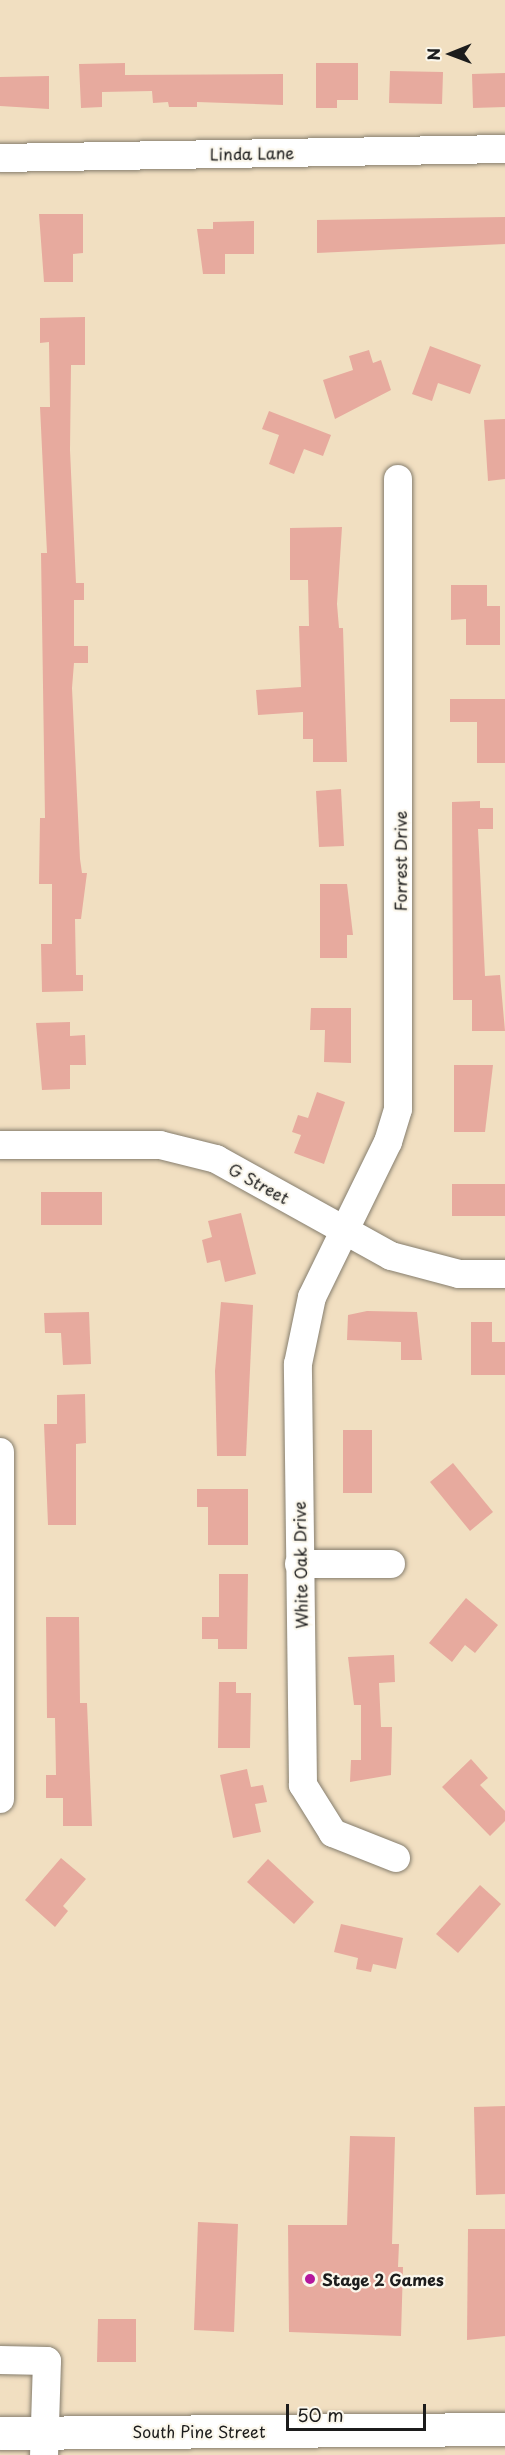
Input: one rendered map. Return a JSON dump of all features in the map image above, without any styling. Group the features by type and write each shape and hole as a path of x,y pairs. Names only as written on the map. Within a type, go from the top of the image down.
{"main road":[{"name":"South Pine Street","path":"0,2433 46,2444 505,2428"}],"street":[{"name":"Linda Lane","path":"0,158 505,149"},
{"name":"Forrest Drive","path":"343,1230 388,1142 398,1099 398,479"},
{"name":"G Street","path":"0,1145 160,1145 216,1159 343,1230 419,1265 459,1274 505,1274"},
{"name":"White Oak Drive","path":"343,1230 301,1332 300,1564 303,1785 333,1833 396,1858"},
{"path":"0,1452 0,1798"},
{"path":"300,1564 391,1564"},
{"path":"0,2361 47,2361 46,2444"}],"building":[{"path":"125,63 125,75 283,74 283,105 197,102 197,107 169,107 168,102 153,103 152,91 102,92 102,107 81,108 79,64"},
{"path":"316,63 358,63 358,100 337,100 337,108 316,108"},
{"path":"390,71 443,72 442,104 389,103"},
{"path":"505,73 505,107 473,108 472,74"},
{"path":"49,76 49,109 0,106 0,77"},
{"path":"39,214 83,214 83,253 73,254 73,282 44,282"},
{"path":"505,217 505,244 317,253 317,220"},
{"path":"254,221 254,254 225,254 225,274 203,274 197,229 213,229 213,222"},
{"path":"85,317 85,365 71,365 70,450 76,583 84,583 84,600 74,600 74,646 88,646 88,663 74,663 72,688 80,859 82,873 87,873 81,919 75,919 76,975 83,975 83,991 42,992 41,944 52,944 52,884 39,884 40,818 45,818 41,553 47,553 40,407 50,407 49,342 40,343 40,318"},
{"path":"430,346 481,365 470,394 438,383 432,401 412,394"},
{"path":"369,350 373,363 381,360 391,390 335,419 323,380 353,370 349,356"},
{"path":"269,411 331,435 323,456 304,449 294,474 269,464 279,435 262,429"},
{"path":"505,419 505,479 488,481 484,420"},
{"path":"342,527 337,604 339,628 343,628 347,762 313,762 313,739 303,739 303,712 258,715 256,690 301,687 299,626 309,626 308,580 290,580 290,528"},
{"path":"451,585 487,585 487,606 500,606 500,645 466,645 466,619 451,620"},
{"path":"450,699 505,699 505,763 477,763 477,722 450,722"},
{"path":"341,789 344,846 319,847 316,791"},
{"path":"480,801 480,808 493,808 493,829 478,829 485,976 500,975 505,1031 472,1031 472,1000 453,1000 452,802"},
{"path":"320,884 347,884 353,935 347,935 347,958 320,958"},
{"path":"311,1008 351,1008 351,1063 324,1062 325,1030 310,1030"},
{"path":"70,1022 70,1036 85,1035 86,1065 70,1065 70,1089 42,1090 36,1023"},
{"path":"454,1065 493,1065 485,1132 454,1132"},
{"path":"317,1092 345,1102 324,1164 294,1153 301,1135 292,1132 298,1115 308,1118"},
{"path":"452,1184 505,1184 505,1216 452,1216"},
{"path":"41,1192 102,1192 102,1225 41,1225"},
{"path":"241,1213 256,1274 225,1282 220,1260 207,1263 202,1240 212,1237 208,1221"},
{"path":"221,1302 253,1305 246,1456 217,1456 215,1371"},
{"path":"367,1311 417,1312 422,1360 401,1360 401,1342 347,1340 348,1315"},
{"path":"89,1312 91,1364 63,1365 61,1333 45,1333 44,1313"},
{"path":"471,1322 492,1322 492,1342 505,1342 505,1375 471,1375"},
{"path":"85,1394 86,1443 76,1444 76,1525 48,1525 44,1424 57,1424 57,1395"},
{"path":"343,1430 372,1430 372,1493 343,1493"},
{"path":"453,1463 493,1512 470,1531 430,1482"},
{"path":"197,1489 248,1489 248,1545 208,1545 208,1507 197,1507"},
{"path":"219,1574 248,1574 247,1649 218,1649 218,1639 202,1639 202,1617 219,1617"},
{"path":"466,1598 498,1625 475,1653 465,1645 452,1662 429,1643"},
{"path":"46,1617 79,1617 80,1703 87,1703 92,1826 63,1826 63,1798 46,1798 46,1775 56,1775 55,1718 47,1718"},
{"path":"394,1655 395,1682 379,1683 381,1727 392,1727 391,1775 350,1782 351,1760 361,1760 361,1705 354,1705 348,1657"},
{"path":"219,1682 236,1682 236,1693 251,1693 250,1748 218,1748"},
{"path":"471,1759 488,1778 480,1785 505,1811 505,1821 490,1836 442,1787"},
{"path":"247,1769 251,1787 263,1785 267,1802 255,1804 261,1832 233,1838 220,1775"},
{"path":"61,1858 86,1879 63,1906 68,1911 55,1927 25,1900"},
{"path":"268,1859 314,1902 294,1924 247,1882"},
{"path":"480,1885 501,1904 458,1953 436,1934"},
{"path":"341,1924 403,1938 396,1969 373,1964 371,1972 356,1969 358,1958 334,1952"},
{"path":"505,2106 505,2194 476,2195 474,2107"},
{"path":"350,2136 395,2137 392,2244 399,2244 398,2267 403,2267 401,2336 289,2332 288,2225 347,2225"},
{"path":"198,2222 238,2224 234,2332 194,2330"},
{"path":"468,2229 505,2229 505,2336 467,2340"},
{"path":"98,2319 136,2319 136,2362 97,2362"}],"place":[{"name":"Stage 2 Games","path":"310,2279"}]}
